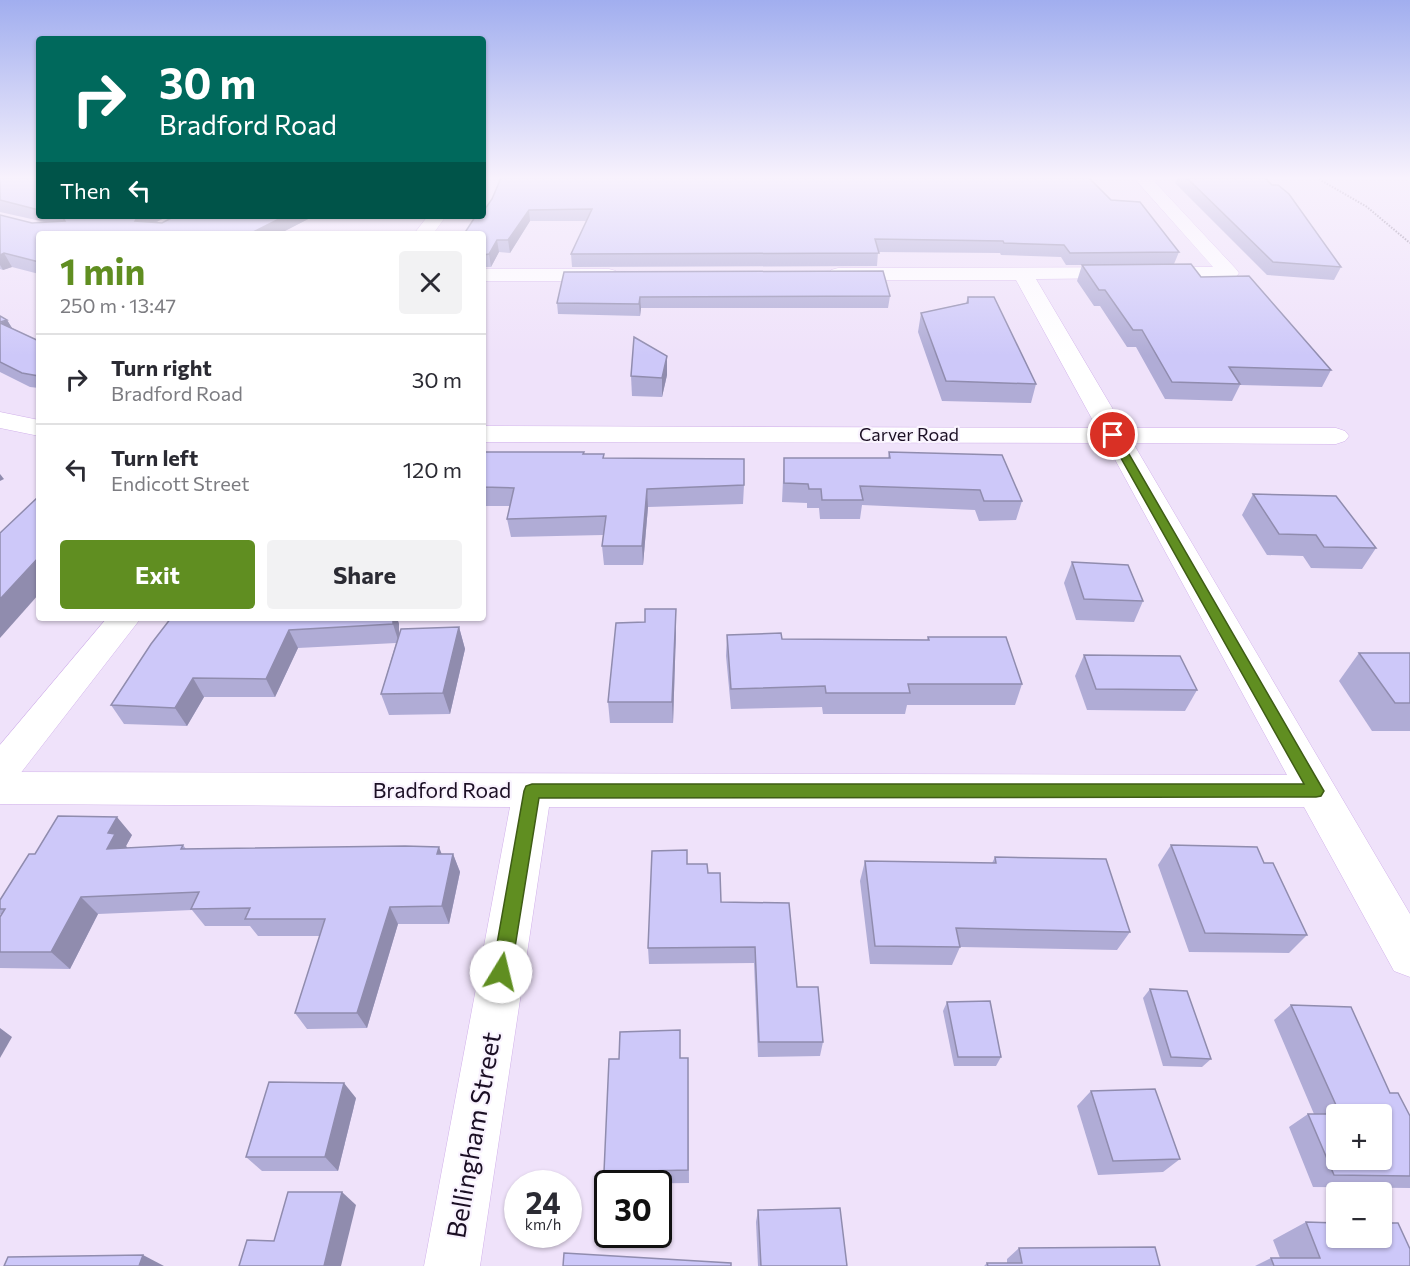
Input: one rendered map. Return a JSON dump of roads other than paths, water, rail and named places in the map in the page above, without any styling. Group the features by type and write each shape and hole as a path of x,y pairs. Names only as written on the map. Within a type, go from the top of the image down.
{"street":[{"path":"820,274 1229,273 1197,238"},
{"path":"486,275 629,274"},
{"path":"1023,274 1410,956"},
{"path":"0,420 36,427"},
{"name":"Carver Road","path":"486,434 1336,436"},
{"path":"0,772 123,621"},
{"name":"Bradford Road","path":"0,788 1316,791"},
{"name":"Bellingham Street","path":"452,1266 532,791"}]}
